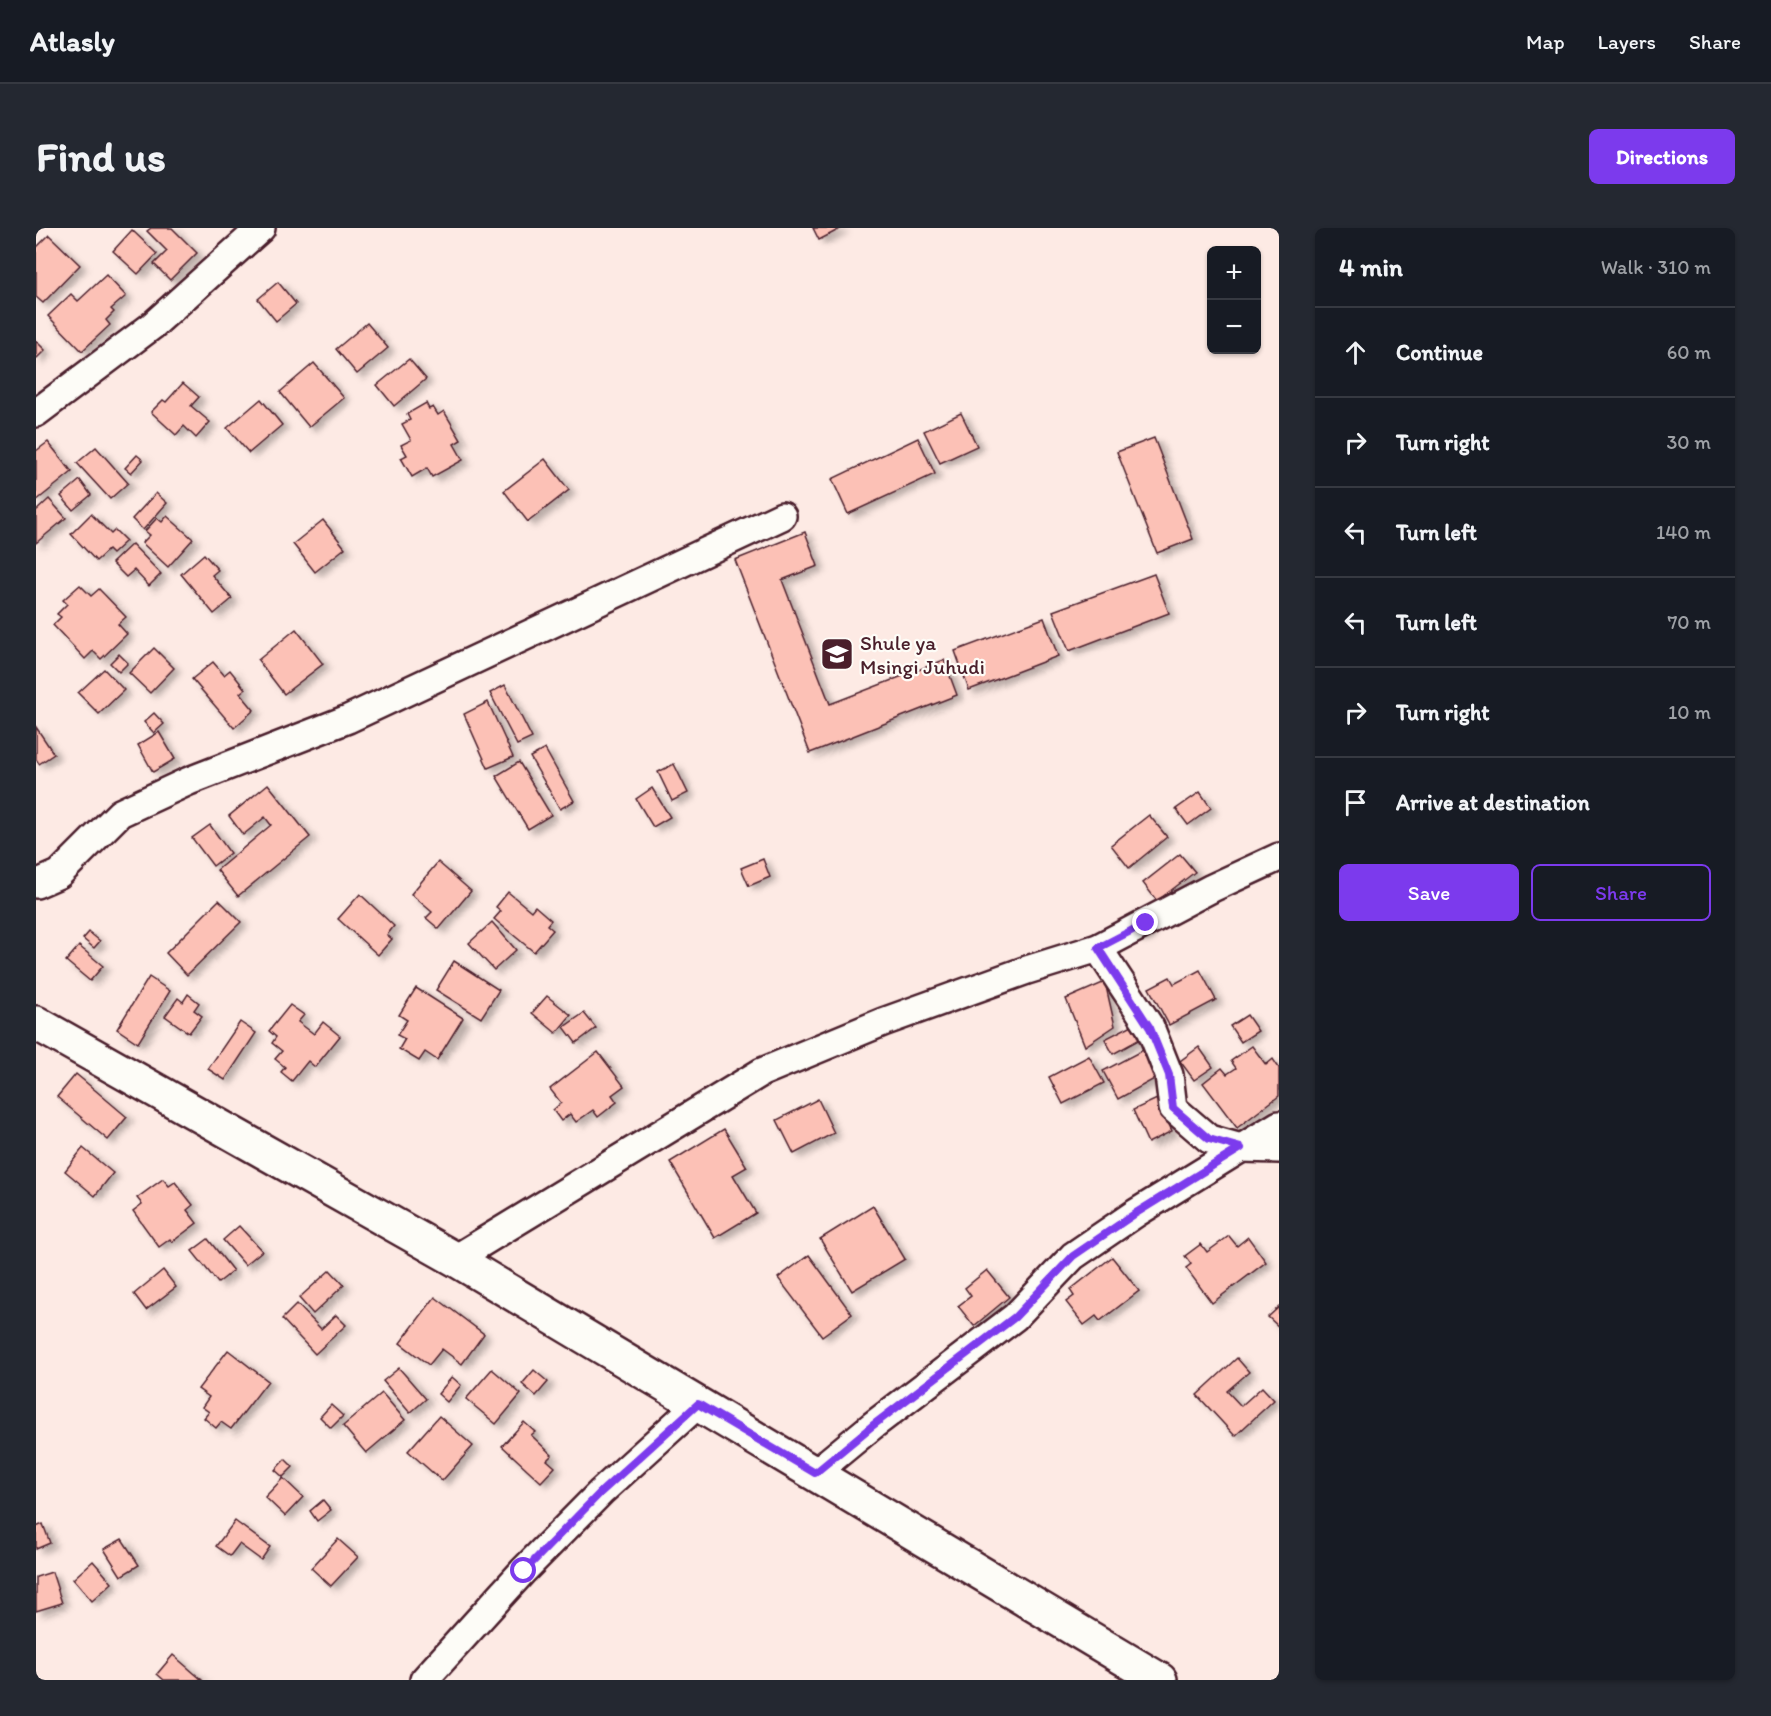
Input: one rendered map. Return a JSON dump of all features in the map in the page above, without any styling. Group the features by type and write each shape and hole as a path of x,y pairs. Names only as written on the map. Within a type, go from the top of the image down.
{"street":[{"path":"36,413 152,326 261,228"},
{"path":"36,884 59,873 120,813 189,781 348,719 782,516"},
{"path":"455,1258 762,1072 883,1022 1027,970 1098,948 1212,888 1279,857"},
{"path":"1098,948 1150,1028 1169,1075 1173,1108 1209,1139 1241,1148 1279,1149"},
{"path":"36,1023 455,1258 1160,1680"},
{"path":"815,1473 872,1426 1015,1317 1073,1256 1136,1213 1279,1125"},
{"path":"424,1680 593,1500 698,1404"}],"building":[{"path":"151,228 172,228 197,253 170,280 154,264 167,251 147,231"},
{"path":"813,228 842,228 819,240"},
{"path":"132,230 157,254 138,274 113,251"},
{"path":"49,235 80,265 43,303 36,297 36,248"},
{"path":"106,275 126,296 111,309 114,312 106,320 110,325 82,351 48,316 71,294 78,301"},
{"path":"278,282 296,304 276,321 258,299"},
{"path":"367,323 388,348 357,374 336,349"},
{"path":"36,341 45,350 36,359"},
{"path":"409,359 426,379 394,406 377,385"},
{"path":"314,363 344,398 309,427 280,392"},
{"path":"183,383 199,397 191,406 210,422 196,438 184,426 176,435 151,412 163,400 166,402"},
{"path":"261,399 282,425 249,453 227,428"},
{"path":"426,403 429,409 433,407 438,415 444,411 461,440 454,444 463,460 432,477 427,468 412,477 401,458 407,455 401,445 411,440 402,424 410,420 407,414"},
{"path":"961,413 977,446 940,463 924,431"},
{"path":"918,438 935,474 848,514 832,479"},
{"path":"1154,438 1193,539 1157,553 1117,452"},
{"path":"48,442 72,472 36,501 36,451"},
{"path":"96,447 128,483 110,499 77,463"},
{"path":"137,455 143,460 131,473 125,468"},
{"path":"545,459 569,490 528,522 504,491"},
{"path":"80,480 91,495 73,510 61,496"},
{"path":"156,493 167,503 143,530 132,519"},
{"path":"49,499 66,518 36,543 36,511"},
{"path":"91,514 111,534 115,530 126,541 112,554 108,550 96,561 71,534"},
{"path":"167,516 193,539 168,567 142,543 150,535 145,531 157,518 162,522"},
{"path":"323,520 345,548 315,572 293,544"},
{"path":"805,532 818,566 782,580 830,704 944,660 957,695 810,753 735,560"},
{"path":"132,544 161,574 149,586 134,570 126,577 112,563"},
{"path":"204,554 218,570 212,575 232,599 214,614 181,574"},
{"path":"1154,574 1169,613 1069,651 1053,611"},
{"path":"80,585 91,596 99,589 126,617 118,624 127,634 101,659 93,651 85,659 53,625 61,617 57,614 67,604 63,600"},
{"path":"1044,618 1058,656 969,690 955,651"},
{"path":"296,629 323,664 284,694 258,660"},
{"path":"154,648 174,668 150,693 129,673"},
{"path":"119,654 128,663 119,672 110,663"},
{"path":"213,662 224,675 230,670 245,689 240,693 254,710 234,728 192,679"},
{"path":"104,669 124,690 99,714 78,693"},
{"path":"505,685 532,738 517,745 490,693"},
{"path":"488,702 513,757 488,768 464,714"},
{"path":"154,713 164,724 154,733 144,722"},
{"path":"36,727 54,754 39,764 36,759"},
{"path":"159,732 175,759 153,772 138,745"},
{"path":"545,749 574,801 560,809 530,757"},
{"path":"519,762 551,815 528,829 496,776"},
{"path":"674,764 688,793 672,801 658,772"},
{"path":"268,784 310,837 238,896 217,870 271,825 265,817 243,835 229,816"},
{"path":"652,788 670,817 653,827 636,799"},
{"path":"1200,792 1211,808 1188,825 1176,809"},
{"path":"1149,815 1167,837 1129,868 1111,845"},
{"path":"210,825 230,853 213,866 192,838"},
{"path":"1180,854 1195,872 1157,901 1143,883"},
{"path":"763,859 770,877 749,886 741,868"},
{"path":"438,862 471,891 439,929 426,918 432,912 411,894"},
{"path":"508,892 531,911 535,906 551,920 547,925 553,930 534,952 494,919 501,911 496,907"},
{"path":"360,894 394,926 387,935 392,939 378,955 338,919"},
{"path":"219,900 241,922 187,975 166,953"},
{"path":"492,922 516,950 494,970 469,943"},
{"path":"89,932 100,941 94,948 83,939"},
{"path":"79,946 103,966 90,981 66,961"},
{"path":"454,961 499,990 481,1018 436,990"},
{"path":"1200,970 1216,1000 1169,1025 1149,988 1170,977 1174,984"},
{"path":"149,977 170,991 138,1043 117,1029"},
{"path":"1105,982 1115,1026 1085,1046 1066,999"},
{"path":"416,988 463,1018 437,1060 425,1052 419,1061 399,1049 405,1039 397,1035 407,1020 399,1015"},
{"path":"188,994 199,1003 194,1010 202,1016 189,1033 165,1016 178,998 183,1002"},
{"path":"547,996 571,1015 556,1033 532,1013"},
{"path":"290,1005 304,1015 298,1022 314,1034 323,1022 340,1036 315,1067 308,1061 292,1081 281,1072 285,1067 275,1059 282,1051 272,1043 276,1037 269,1031"},
{"path":"584,1013 596,1028 576,1043 564,1027"},
{"path":"1247,1015 1258,1031 1241,1042 1230,1026"},
{"path":"240,1022 256,1033 225,1080 208,1069"},
{"path":"1134,1024 1142,1038 1113,1054 1105,1039"},
{"path":"1252,1046 1266,1065 1273,1059 1279,1068 1279,1096 1237,1128 1203,1083 1222,1068 1227,1074 1236,1068 1231,1061"},
{"path":"1199,1047 1213,1067 1194,1080 1180,1061"},
{"path":"1143,1050 1158,1077 1118,1099 1103,1071"},
{"path":"598,1052 624,1086 612,1095 617,1102 598,1117 593,1110 576,1122 570,1114 561,1121 553,1110 561,1103 550,1089"},
{"path":"1089,1056 1104,1083 1063,1104 1049,1077"},
{"path":"76,1074 127,1117 108,1140 57,1097"},
{"path":"818,1099 834,1133 794,1154 777,1120"},
{"path":"1157,1099 1172,1131 1148,1143 1133,1110"},
{"path":"724,1129 747,1167 733,1175 756,1213 715,1238 670,1162"},
{"path":"83,1148 113,1173 95,1196 65,1171"},
{"path":"163,1179 169,1186 175,1182 193,1205 187,1210 197,1223 172,1242 170,1239 159,1247 133,1211 142,1204 137,1198"},
{"path":"873,1206 905,1259 852,1291 820,1239"},
{"path":"239,1226 262,1251 245,1265 223,1240"},
{"path":"1229,1236 1237,1246 1248,1237 1266,1262 1212,1303 1186,1268 1191,1264 1185,1256 1201,1244 1207,1252"},
{"path":"208,1239 233,1271 218,1283 192,1251"},
{"path":"809,1255 852,1314 822,1336 778,1278"},
{"path":"1112,1257 1139,1291 1100,1321 1096,1316 1084,1325 1066,1302 1074,1296 1070,1290"},
{"path":"163,1270 176,1287 146,1310 134,1294"},
{"path":"330,1270 344,1285 313,1314 299,1298"},
{"path":"987,1270 1009,1297 974,1326 958,1306 971,1296 965,1288"},
{"path":"435,1297 484,1334 462,1364 442,1349 429,1365 400,1343"},
{"path":"297,1304 321,1329 336,1315 346,1325 315,1354 282,1319"},
{"path":"1279,1307 1279,1327 1268,1317"},
{"path":"228,1350 268,1381 231,1429 221,1422 216,1428 204,1418 209,1412 202,1407 209,1397 198,1389"},
{"path":"1237,1358 1249,1372 1227,1391 1241,1406 1262,1387 1274,1400 1235,1436 1197,1395"},
{"path":"399,1368 426,1399 410,1413 383,1381"},
{"path":"492,1369 521,1394 496,1424 466,1399"},
{"path":"534,1370 548,1382 536,1396 522,1384"},
{"path":"452,1377 461,1385 447,1402 438,1394"},
{"path":"382,1393 405,1420 366,1453 343,1426"},
{"path":"331,1405 343,1416 331,1428 320,1417"},
{"path":"439,1416 473,1446 442,1481 408,1451"},
{"path":"524,1422 535,1432 531,1435 552,1455 547,1460 555,1467 541,1482 502,1446"},
{"path":"285,1459 293,1467 283,1477 275,1470"},
{"path":"283,1478 303,1497 285,1516 265,1497"},
{"path":"323,1500 331,1510 317,1521 310,1511"},
{"path":"235,1521 270,1547 261,1560 239,1544 230,1556 216,1546"},
{"path":"43,1524 50,1543 36,1549 36,1527"},
{"path":"122,1539 139,1565 121,1576 104,1549"},
{"path":"338,1539 358,1557 331,1586 311,1568"},
{"path":"93,1561 112,1583 92,1601 73,1579"},
{"path":"52,1572 62,1603 36,1611 36,1577"},
{"path":"173,1655 202,1680 164,1680 157,1674"}],"place":[{"name":"Shule ya Msingi Juhudi","path":"837,654"}],"route":[{"path":"524,1571 601,1492 698,1404 815,1473 872,1426 1015,1317 1073,1256 1136,1213 1241,1148 1209,1139 1173,1108 1169,1075 1150,1028 1098,948 1146,923"}]}
